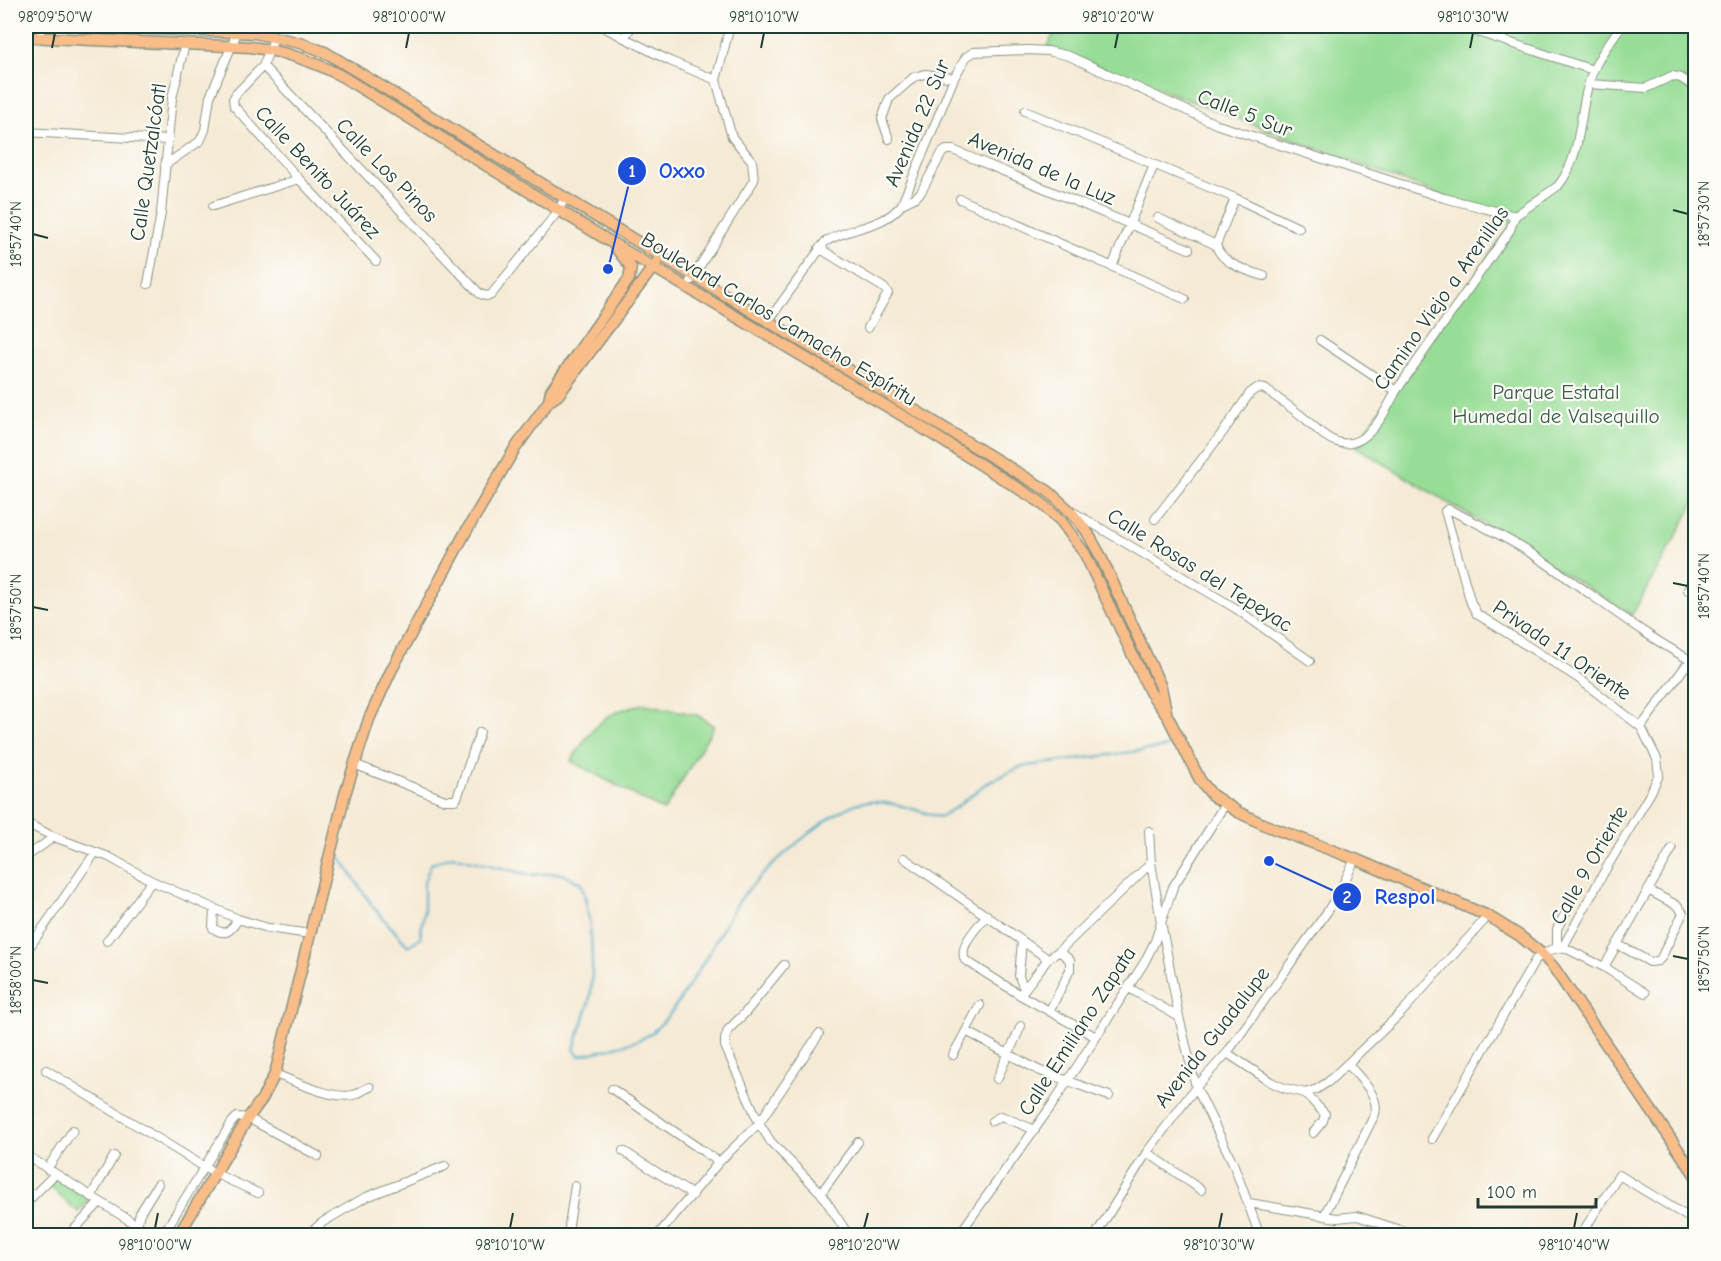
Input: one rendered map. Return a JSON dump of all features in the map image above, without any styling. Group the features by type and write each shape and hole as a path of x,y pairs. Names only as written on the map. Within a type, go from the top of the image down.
{"main road":[{"name":"Boulevard Carlos Camacho Espíritu","path":"84,26 238,29 275,36 312,47 336,58 1048,490 1070,511 1091,538 1161,687 1168,717"},
{"name":"Boulevard Carlos Camacho Espíritu","path":"26,38 270,49 315,63 1002,477 1050,510 1068,530 1085,555 1150,692 1168,717 1200,780 1212,795 1265,825 1355,859 1488,916 1520,936 1542,954 1554,968 1695,1173"},
{"path":"549,401 551,391 629,279 631,267 609,241"},
{"path":"178,1236 275,1074 354,764 369,719 391,671 464,535 514,450 549,401 558,395 661,255"},
{"path":"631,273 643,282"}],"street":[{"path":"26,26 26,31"},
{"path":"41,26 41,38"},
{"path":"601,26 670,61 716,80"},
{"path":"624,38 632,26"},
{"path":"687,286 754,180 752,161 732,137 716,80 730,26"},
{"path":"1460,26 1593,70 1621,26"},
{"path":"165,165 200,141 205,130 210,97 238,29"},
{"name":"Calle Benito Juárez","path":"275,36 263,66 236,94 233,103 236,111 376,261"},
{"name":"Calle Quetzalcóatl","path":"148,284 161,213 172,98 185,44"},
{"name":"Calle 5 Sur","path":"966,57 974,52 1028,50 1048,51 1069,56 1218,125 1444,198 1515,216"},
{"name":"Avenida 22 Sur","path":"902,204 954,78 966,57"},
{"name":"Calle Los Pinos","path":"263,66 480,294 491,295 559,210"},
{"name":"Camino Viejo a Arenillas","path":"1155,519 1223,432 1250,393 1257,388 1265,389 1334,441 1344,444 1358,441 1370,431 1510,230 1515,216 1558,186 1563,179 1574,154 1593,70"},
{"path":"889,139 882,119 889,99 914,77 925,74 954,78"},
{"path":"1590,84 1646,88 1672,76 1681,78 1695,88"},
{"path":"1025,111 1235,198 1299,228"},
{"path":"26,132 167,140"},
{"name":"Avenida de la Luz","path":"819,248 835,236 884,220 896,212 902,204 921,192 942,153 946,150 953,150 1189,249"},
{"path":"1112,267 1154,165"},
{"path":"213,206 298,179"},
{"path":"559,210 565,197"},
{"path":"1235,198 1216,245 1218,252 1224,258 1264,276"},
{"path":"960,199 1185,299"},
{"path":"1158,218 1216,245"},
{"path":"769,320 819,248 888,292 868,328"},
{"path":"1320,340 1396,392"},
{"name":"Privada 11 Oriente","path":"1656,781 1659,768 1657,759 1641,727 1578,678 1477,614 1471,603 1445,511 1448,509 1532,554 1693,662"},
{"name":"Calle Rosas del Tepeyac","path":"1070,511 1235,608 1310,661"},
{"path":"1694,544 1695,532"},
{"path":"1688,590 1695,572"},
{"path":"1641,727 1693,662"},
{"path":"354,764 451,801 457,798 480,732"},
{"name":"Calle 9 Oriente","path":"1542,954 1560,948 1656,781"},
{"name":"Calle Emiliano Zapata","path":"958,1236 1035,1131 1129,988 1144,963 1173,887 1225,804"},
{"path":"26,823 54,837 109,857 152,881 238,919 268,928 310,934"},
{"path":"1149,831 1151,863 1161,922 1179,1017 1196,1087 1233,1163 1250,1203 1260,1236"},
{"path":"26,857 54,837"},
{"path":"1604,967 1672,849"},
{"path":"31,945 94,853"},
{"path":"904,858 1048,959"},
{"name":"Avenida Guadalupe","path":"1095,1236 1147,1152 1196,1087 1227,1053 1327,912 1341,890 1355,859"},
{"path":"1022,992 1048,959 1151,863"},
{"path":"107,941 152,881"},
{"path":"1617,944 1650,962 1659,961 1661,958 1683,913 1678,906 1648,890"},
{"path":"1568,908 1557,929 1560,948 1604,967 1645,993"},
{"path":"214,909 213,928 218,932 225,933 232,930 238,919"},
{"path":"987,915 964,946 963,957 969,963 1096,1037"},
{"path":"1305,1093 1323,1086 1402,1012 1488,916"},
{"path":"1022,941 1019,976 1022,992"},
{"path":"1050,1010 1070,970 1070,960 1059,951"},
{"path":"1432,1139 1531,967 1542,954"},
{"path":"784,965 728,1030 724,1039 727,1052 759,1123 771,1142 821,1192 849,1236"},
{"path":"1129,988 1179,1017"},
{"path":"953,1054 980,1005"},
{"path":"998,1078 1021,1026"},
{"path":"966,1031 1038,1070 1109,1096"},
{"path":"658,1235 719,1162 759,1123 819,1034"},
{"path":"1227,1053 1270,1082 1305,1093 1321,1108 1324,1114 1323,1120 1312,1133"},
{"path":"1324,1216 1377,1107 1373,1095 1348,1064"},
{"path":"46,1070 216,1174 258,1193"},
{"path":"275,1074 342,1096 353,1095 370,1087"},
{"path":"612,1089 719,1162"},
{"path":"992,1121 998,1116 1006,1117 1035,1131"},
{"path":"162,1236 237,1117 248,1118 318,1156"},
{"path":"26,1203 51,1171 73,1130"},
{"path":"821,1192 858,1142"},
{"path":"623,1151 693,1195"},
{"path":"1147,1152 1201,1190"},
{"path":"26,1155 153,1236"},
{"path":"91,1196 114,1156"},
{"path":"306,1236 323,1222 364,1198 445,1166"},
{"path":"1580,1236 1619,1175 1695,1222"},
{"path":"134,1236 140,1213 158,1184"},
{"path":"570,1236 569,1225 575,1186"},
{"path":"68,1236 100,1202"},
{"path":"1250,1203 1337,1218 1357,1216 1419,1236"}],"green space":[{"name":"Parque Estatal Humedal de Valsequillo","path":"1058,26 1695,26 1695,502 1632,615 1355,446 1513,222 1047,47"},
{"path":"645,704 697,715 714,726 664,811 571,761 600,722 619,711"},
{"path":"54,1177 90,1200 78,1212 51,1188 53,1186 49,1183"}],"waterway":[{"path":"339,855 373,907 408,946 420,938 424,911 424,882 431,864 453,856 530,875 560,873 581,883 591,936 592,977 590,997 574,1049 579,1056 639,1040 660,1025 680,1000 734,909 749,889 798,843 851,806 864,802 883,803 939,817 955,808 984,785 1020,767 1168,747"}],"place":[{"name":"Oxxo","path":"608,269"},
{"name":"Respol","path":"1269,861"}]}
